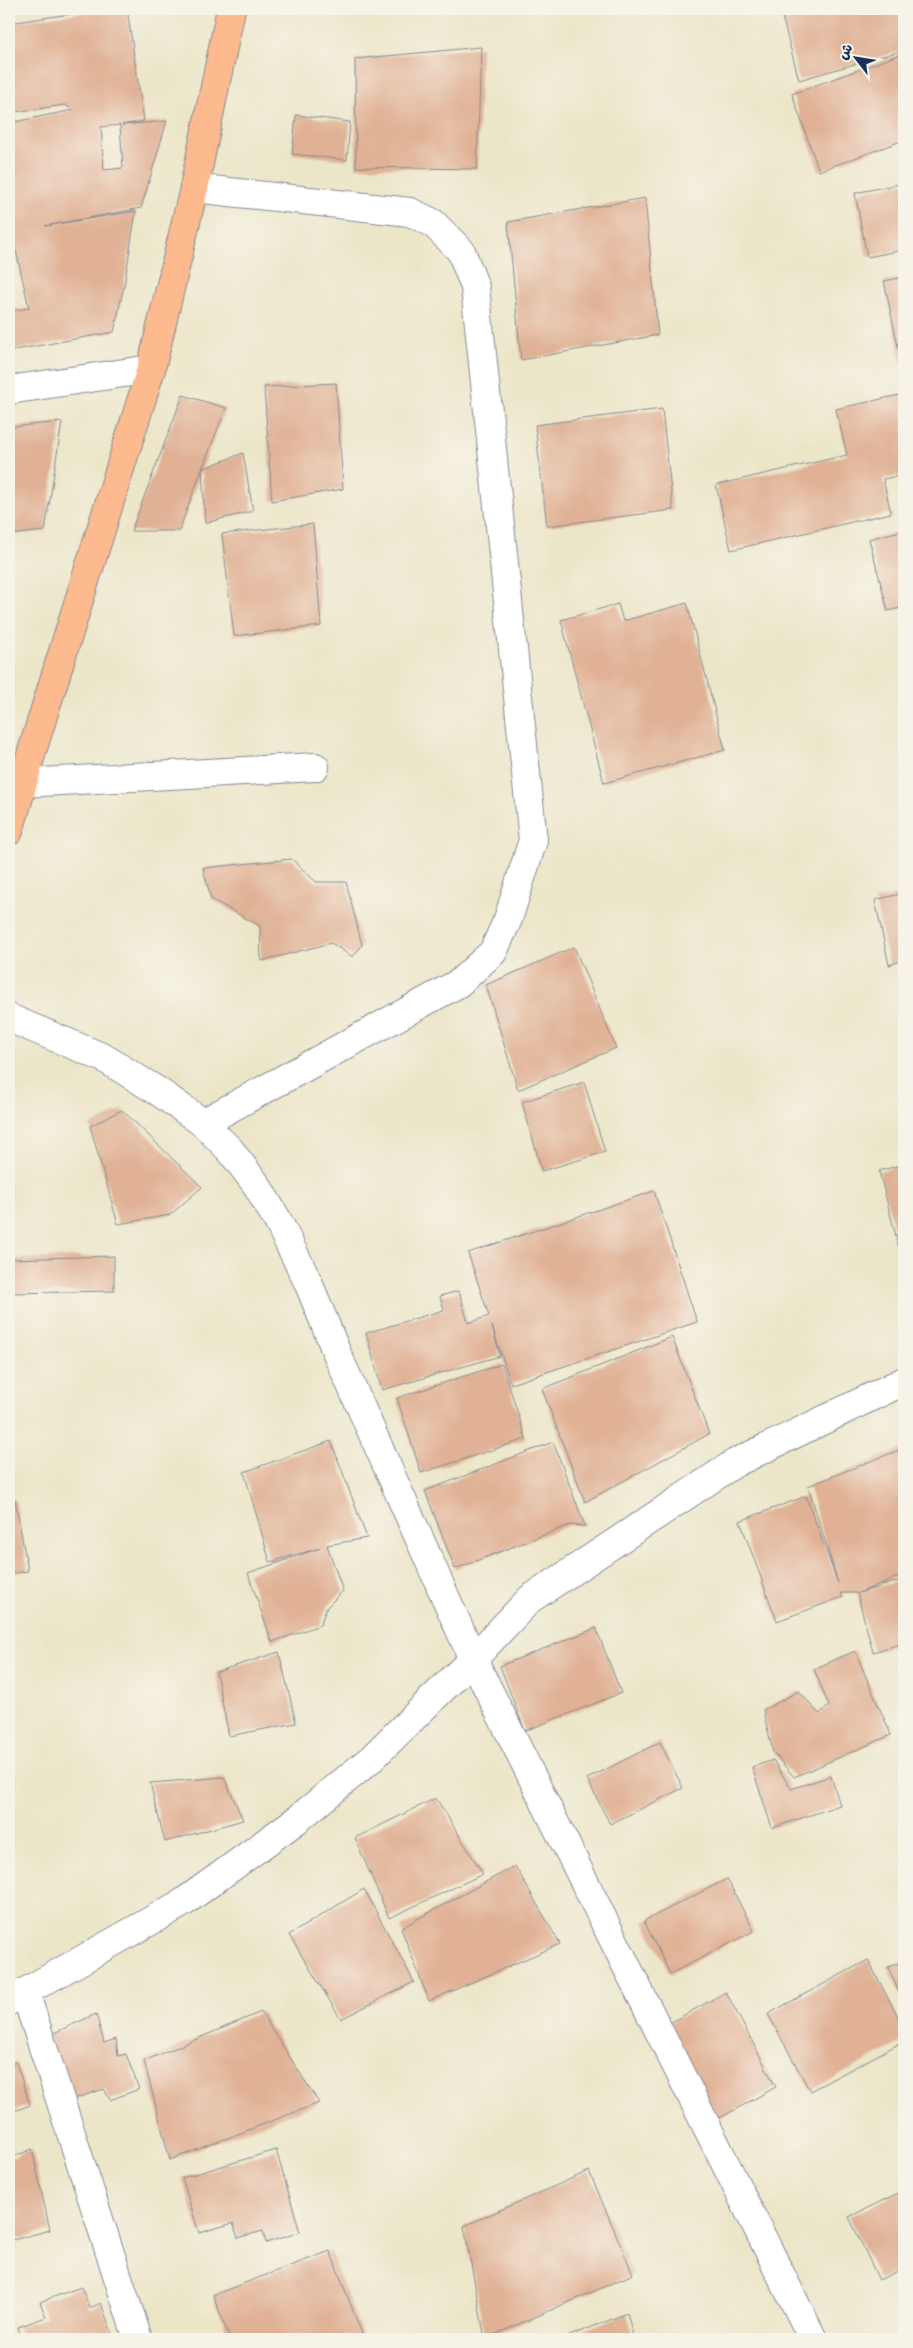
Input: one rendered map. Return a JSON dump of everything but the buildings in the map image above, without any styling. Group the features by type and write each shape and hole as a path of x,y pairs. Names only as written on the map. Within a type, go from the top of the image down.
{"main road":[{"path":"9,831 151,369 194,188 231,9"}],"street":[{"path":"194,188 410,212 433,223 461,252 476,287 533,840 508,919 492,952 459,983 203,1123"},
{"path":"9,390 151,369"},
{"path":"23,783 315,767"},
{"path":"9,1018 104,1058 203,1123 230,1150 256,1184 278,1221 308,1282 338,1356 473,1659 813,2339"},
{"path":"138,2339 17,1996 184,1902 298,1819 371,1759 473,1659 530,1599 660,1511 736,1463 904,1381"}]}
